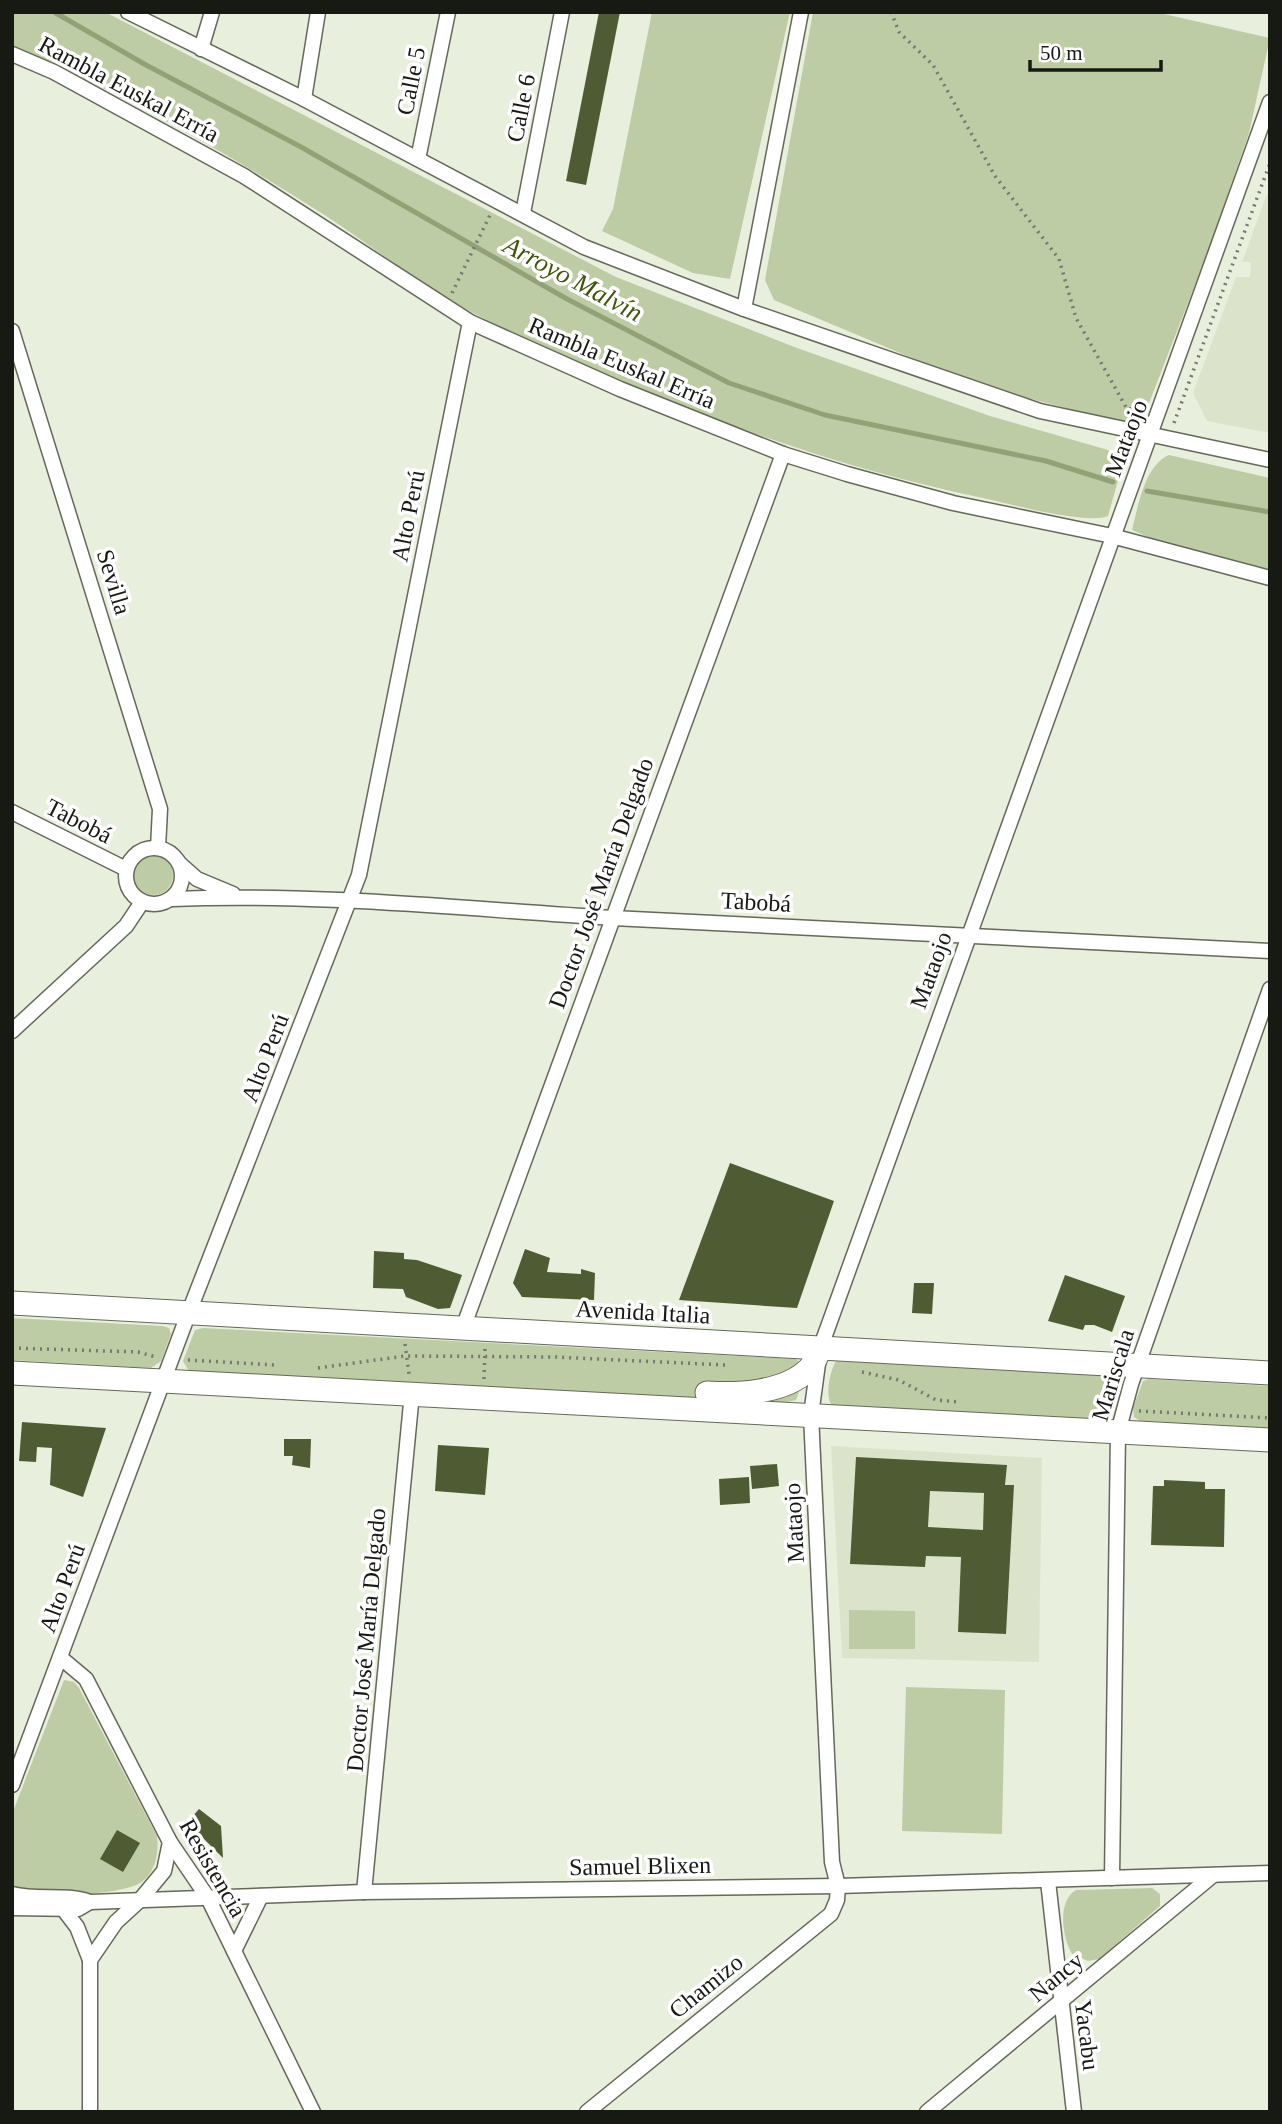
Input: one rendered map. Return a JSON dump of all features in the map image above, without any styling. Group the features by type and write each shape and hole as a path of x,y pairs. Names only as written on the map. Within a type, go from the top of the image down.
{"main road":[{"name":"Avenida Italia","path":"12,1303 1270,1373"},
{"path":"601,1403 645,1391 737,1395 764,1389 795,1378 810,1368 820,1349"},
{"path":"12,1373 811,1415 1120,1422 1270,1440"}],"street":[{"path":"128,12 304,99 584,247 744,309 1040,411 1270,460"},
{"path":"201,49 212,12"},
{"path":"304,99 318,12"},
{"name":"Calle 5","path":"418,159 448,12"},
{"name":"Calle 6","path":"523,213 562,12"},
{"path":"744,309 801,12"},
{"name":"Rambla Euskal Erría","path":"12,54 54,72 244,176 470,322 620,389 783,454 953,503 1111,536 1270,578"},
{"name":"Mataojo","path":"838,1886 832,1862 811,1415 820,1349 968,935 1006,838 1111,536 1152,436 1270,102"},
{"name":"Alto Perú","path":"12,1785 172,1359 359,875 470,322"},
{"name":"Sevilla","path":"12,331 160,809 158,848"},
{"name":"Doctor José María Delgado","path":"463,1328 783,454"},
{"name":"Tabobá","path":"12,812 126,869"},
{"name":"Tabobá","path":"126,869 142,851 158,848 175,856 197,879 241,896"},
{"path":"172,899 182,883 180,864"},
{"name":"Tabobá","path":"126,869 130,892 142,902 158,905 172,899 241,896 351,899 612,918 1270,951"},
{"path":"12,1031 125,926 142,902"},
{"name":"Mariscala","path":"1111,1878 1120,1422 1137,1366 1270,989"},
{"name":"Doctor José María Delgado","path":"364,1892 412,1393"},
{"name":"Resistencia","path":"61,1658 86,1679 170,1842 208,1898 313,2112"},
{"path":"90,1960 116,1922 140,1900 164,1871 170,1842"},
{"name":"Samuel Blixen","path":"12,1894 28,1898 78,1898 90,1902 364,1892 838,1886 1270,1873"},
{"name":"Nancy","path":"927,2112 1212,1876"},
{"name":"Yacabu","path":"1048,1881 1074,2112"},
{"name":"Chamizo","path":"587,2112 831,1914 837,1900 838,1886"},
{"path":"234,1951 261,1896"},
{"path":"12,1908 78,1909 90,1902"},
{"path":"64,1910 77,1927 90,1960 90,2112"}],"path":[{"path":"891,12 899,33 933,65 995,176 1059,259 1076,318 1127,409 1139,408"},
{"path":"1172,428 1270,163"},
{"path":"457,277 496,201"},
{"path":"404,1324 405,1356 412,1393"},
{"path":"483,1397 486,1329"},
{"path":"12,1349 138,1352 172,1359 281,1366"},
{"path":"307,1367 405,1356 485,1356 735,1365"},
{"path":"858,1372 899,1380 936,1400 972,1402"},
{"path":"1120,1422 1165,1410 1270,1418"}],"shaded area":[{"path":"12,12 105,12 616,277 797,348 990,416 1108,450 1123,463 1108,516 1083,518 1029,509 929,486 823,456 667,400 510,331 440,294 326,216 211,146 93,83 12,45"},
{"path":"652,12 790,12 730,279 693,273 602,231 613,209"},
{"path":"813,12 1155,12 1270,38 1249,133 1207,254 1144,416 1128,424 974,384 774,300 765,280"},
{"path":"1270,186 1270,433 1207,421 1193,393 1236,277 1250,277 1251,262 1242,262"},
{"path":"1169,455 1270,478 1270,571 1181,551 1132,530 1148,477 1161,460"},
{"path":"153,855 161,856 167,861 172,867 172,883 167,889 161,894 153,895 145,894 139,889 134,883 133,875 134,867 139,861 145,856"},
{"path":"12,1318 163,1326 169,1328 171,1334 161,1361 151,1368 12,1360"},
{"path":"203,1328 796,1359 802,1364 802,1383 796,1400 783,1403 189,1371 183,1361 195,1330"},
{"path":"836,1361 1100,1375 1112,1380 1117,1389 1107,1414 1095,1420 838,1407 831,1404 828,1394 830,1376"},
{"path":"1149,1379 1270,1386 1270,1430 1140,1421 1134,1417 1133,1408 1143,1381"},
{"path":"831,1446 1042,1458 1039,1662 842,1658"},
{"path":"849,1610 915,1611 915,1649 849,1649"},
{"path":"64,1680 74,1682 79,1688 157,1836 154,1866 143,1881 133,1886 99,1893 56,1894 22,1890 12,1885 12,1814"},
{"path":"906,1687 1005,1690 1002,1834 902,1831"},
{"path":"1152,1888 1160,1894 1160,1906 1099,1959 1088,1961 1072,1954 1063,1920 1066,1902 1076,1890"}],"building":[{"path":"599,12 620,12 586,185 566,181"},
{"path":"730,1163 834,1201 797,1308 679,1300"},
{"path":"525,1249 550,1258 547,1272 581,1274 581,1269 595,1273 594,1300 522,1297 513,1283"},
{"path":"374,1251 404,1253 404,1259 417,1260 462,1275 450,1308 438,1309 406,1297 403,1289 373,1288"},
{"path":"1065,1275 1125,1296 1112,1332 1094,1325 1085,1325 1083,1330 1048,1321"},
{"path":"914,1283 934,1283 932,1314 912,1313"},
{"path":"22,1422 106,1428 83,1497 50,1485 52,1448 37,1447 36,1462 19,1461"},
{"path":"284,1439 311,1439 310,1468 292,1465 293,1456 284,1456"},
{"path":"438,1445 489,1448 485,1495 435,1491"},
{"path":"856,1457 1007,1465 1005,1485 1014,1485 1006,1634 958,1632 961,1557 926,1556 925,1567 850,1564","holes":["930,1491 984,1493 983,1530 928,1527"]},
{"path":"777,1464 779,1486 752,1489 750,1466"},
{"path":"749,1477 750,1503 720,1505 719,1479"},
{"path":"1164,1480 1205,1482 1205,1489 1225,1489 1224,1547 1151,1545 1153,1486 1164,1486"},
{"path":"199,1809 221,1826 223,1858 190,1825 191,1818"},
{"path":"117,1830 140,1843 123,1872 100,1859"}],"waterway":[{"name":"Arroyo Malvín","path":"54,12 146,65 301,147 567,299 729,383 825,415 1046,461 1113,482"},
{"name":"Arroyo Malvín","path":"1147,491 1270,512"}]}
